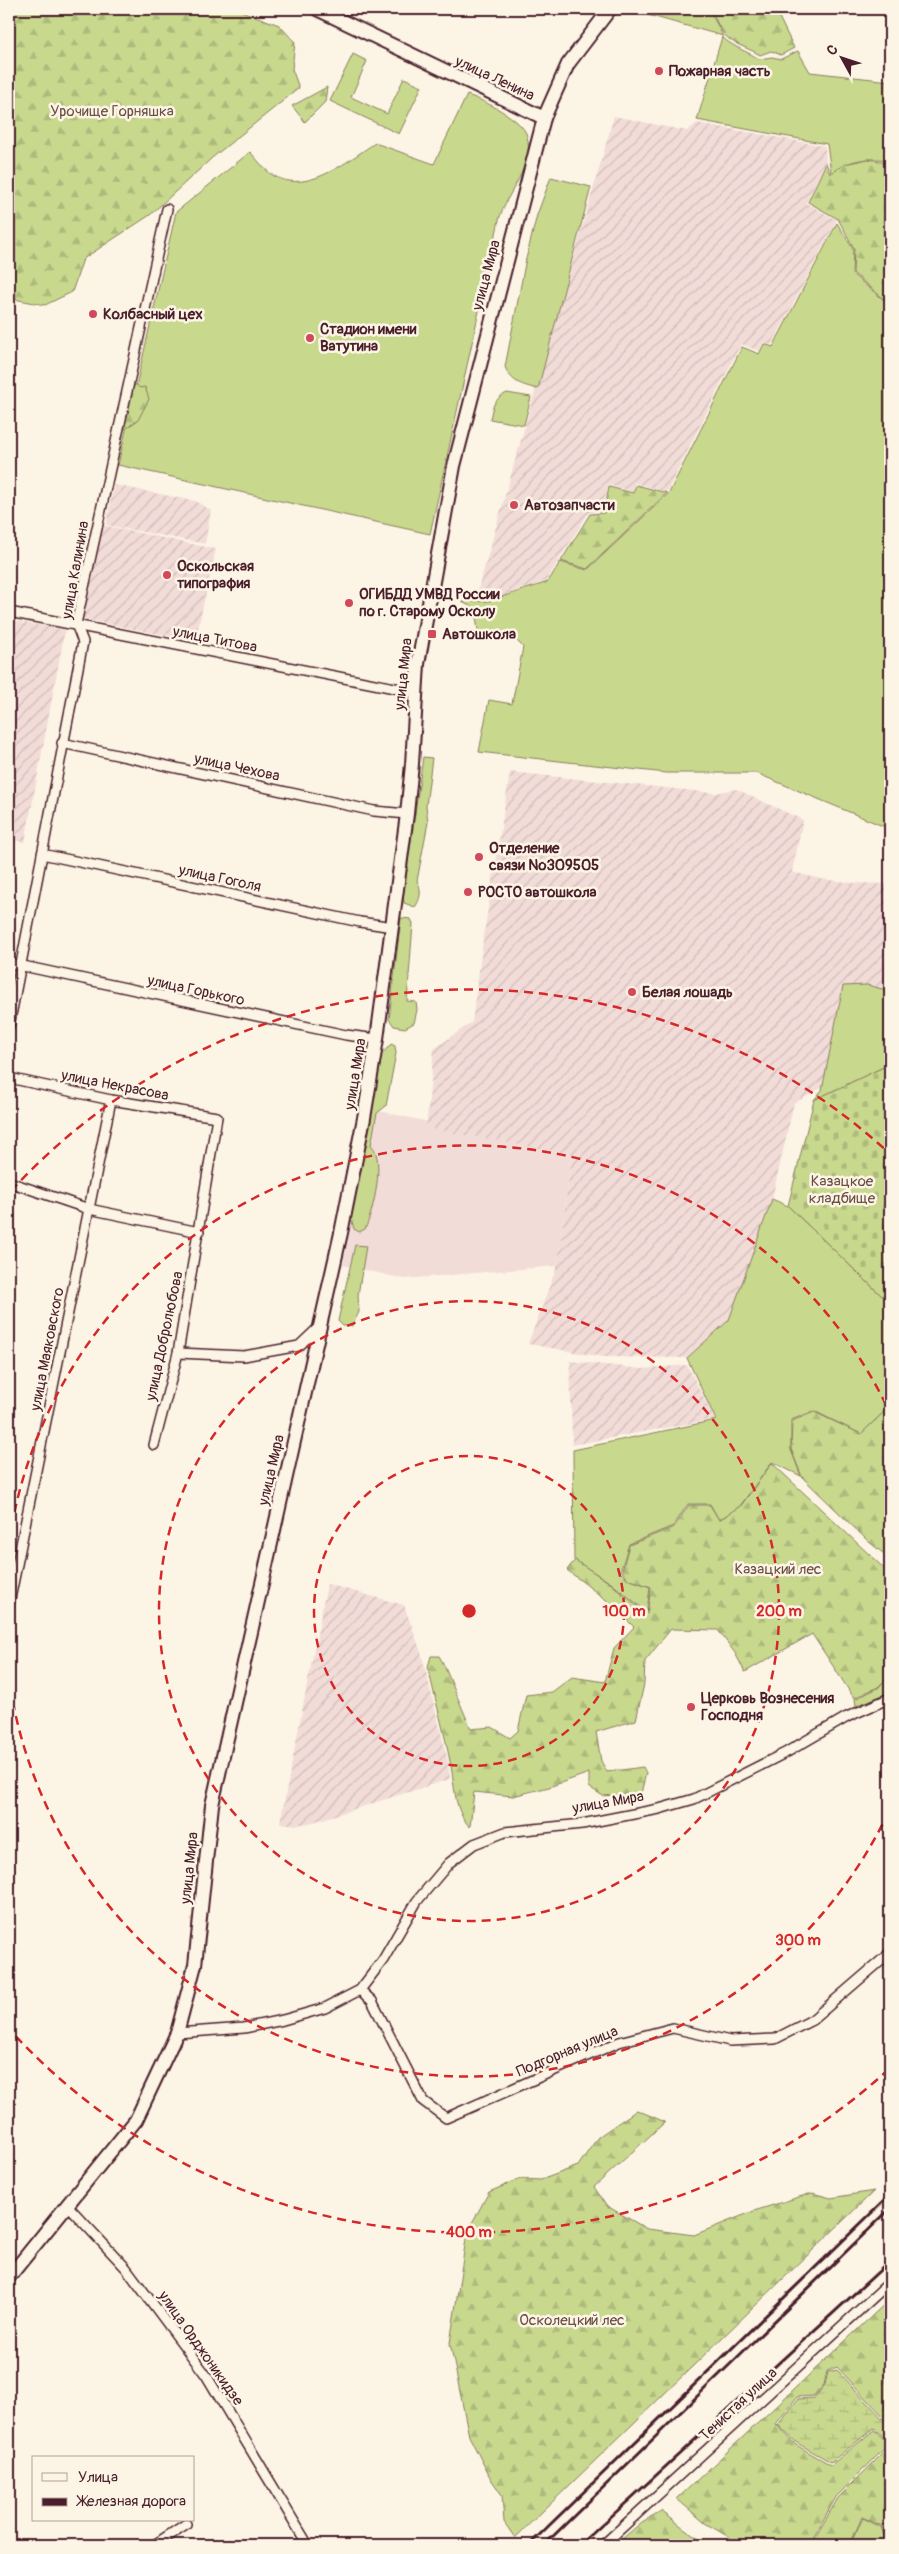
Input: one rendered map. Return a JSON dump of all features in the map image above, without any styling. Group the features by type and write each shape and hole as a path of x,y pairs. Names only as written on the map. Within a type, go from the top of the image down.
{"main road":[{"name":"улица Ленина","path":"318,9 544,118 568,64 610,9"},
{"name":"улица Мира","path":"9,2277 136,2120 177,2033 195,1965 212,1805 320,1327 364,1118 378,1039 413,750 418,664 454,466 544,118"}],"street":[{"name":"улица Калинина","path":"9,1026 22,967 62,743 83,642 76,624 167,210"},
{"name":"улица Титова","path":"9,612 415,692"},
{"name":"улица Чехова","path":"62,743 374,811 406,814"},
{"name":"улица Гоголя","path":"42,854 360,922 393,927"},
{"name":"улица Горького","path":"9,963 346,1036 378,1039"},
{"name":"улица Некрасова","path":"9,1078 112,1100 217,1118"},
{"name":"улица Маяковского","path":"9,1604 88,1209 112,1100"},
{"name":"улица Добролюбова","path":"154,1445 178,1353 217,1118"},
{"path":"9,1182 88,1209 199,1232"},
{"path":"178,1353 244,1356 299,1346 320,1327"},
{"name":"улица Мира","path":"177,2033 244,2028 283,2020 325,2008 360,1990 383,1960 417,1901 449,1863 474,1844 505,1832 582,1824 659,1809 694,1799 787,1752 847,1717 890,1698"},
{"name":"Подгорная улица","path":"360,1990 372,2001 423,2101 446,2118 619,2042 673,2028 730,2041 775,2039 812,2020 890,1953"},
{"name":"улица Орджоникидзе","path":"68,2206 126,2268 206,2375 308,2545"},
{"name":"Тенистая улица","path":"603,2545 890,2282"},
{"path":"154,2545 186,2524"}],"shaded area":[{"path":"614,116 687,131 697,123 825,146 826,162 806,203 837,220 772,345 763,343 759,351 741,344 667,492 635,483 633,492 608,485 603,512 589,512 546,581 497,598 475,600"},
{"path":"114,485 195,501 211,510 205,544 106,525"},
{"path":"97,524 216,549 195,641 78,618"},
{"path":"9,620 65,630 25,842 9,840"},
{"path":"510,772 715,793 736,789 803,820 792,872 821,879 890,884 890,996 827,1085 794,1103 772,1199 729,1320 687,1358 602,1357 528,1344 557,1266 572,1154 426,1128 434,1049 472,1022 484,933"},
{"path":"375,1110 572,1154 557,1266 404,1279 343,1265"},
{"path":"570,1361 643,1369 687,1365 715,1419 572,1445"},
{"path":"327,1584 404,1605 421,1652 448,1761 450,1779 310,1823 296,1825 280,1823"}],"green space":[{"name":"Урочище Горняшка","path":"9,9 236,9 279,25 295,42 292,69 299,88 213,157 150,215 83,259 72,292 45,305 9,298"},
{"path":"631,9 709,9 723,36 630,10"},
{"path":"711,9 775,9 794,48 781,55 771,51 760,55 728,38 719,27"},
{"path":"722,37 759,59 772,57 781,59 798,51 810,72 890,81 890,164 887,160 864,159 851,162 831,173 827,144 697,120"},
{"path":"353,54 367,61 351,97 387,114 404,78 422,86 399,134 330,101"},
{"path":"327,87 325,102 305,122 292,106"},
{"name":"Стадион имени Ватутина","path":"467,95 483,101 518,123 527,136 528,147 524,168 499,220 430,534 118,465 176,212 250,152 271,174 284,180 298,181 326,174 375,143 434,164"},
{"path":"868,159 886,162 890,167 890,304 853,273 854,248 838,219 808,202 826,163 830,174 845,164"},
{"path":"551,177 591,187 538,389 514,380 505,367 526,259 537,215"},
{"path":"837,223 853,249 852,274 890,305 890,829 756,773 666,773 479,752 489,700 512,704 523,647 512,636 478,631 475,609 462,602 489,601 548,582 560,562 587,570 669,493 742,347 759,354 764,344 773,347"},
{"path":"135,384 140,388 145,387 149,399 138,420 122,431 125,409"},
{"path":"507,393 531,397 524,425 490,419 495,403"},
{"path":"636,485 667,493 587,569 561,561 590,514 604,513 609,487 633,493"},
{"path":"423,757 432,758 426,806 428,822 417,881 420,887 420,894 419,901 415,907 404,903 403,897"},
{"path":"401,918 411,919 413,924 407,1001 416,1002 417,1010 414,1023 405,1028 394,1026 389,1019"},
{"path":"867,985 890,991 890,1064 814,1100 822,1090 843,986"},
{"path":"391,1044 395,1046 396,1053 386,1106 377,1113 371,1145 378,1161 377,1186 365,1229 359,1232 354,1229 351,1218 381,1055"},
{"name":"Казацкое кладбище","path":"890,1064 890,1291 882,1296 788,1206 814,1100"},
{"path":"772,1199 788,1206 882,1296 890,1291 890,1409 887,1409 861,1434 814,1411 791,1420 791,1450 801,1476 772,1462 740,1506 719,1520 710,1504 688,1504 673,1526 629,1544 620,1572 628,1579 650,1587 647,1612 611,1583 574,1560 573,1450 716,1420 687,1358 729,1320"},
{"path":"355,1245 366,1246 358,1295 359,1312 352,1326 343,1326 338,1321"},
{"path":"887,1409 890,1409 889,1558 868,1541 802,1477 791,1449 792,1421 814,1412 861,1434"},
{"name":"Казацкий лес","path":"772,1463 890,1574 890,1675 878,1687 854,1698 812,1634 745,1672 735,1653 718,1630 671,1629 645,1661 644,1684 636,1720 596,1732 601,1761 607,1772 643,1767 646,1773 641,1793 603,1796 589,1787 589,1773 549,1787 513,1796 474,1792 470,1827 461,1814 456,1798 449,1754 428,1667 431,1656 439,1656 443,1663 471,1729 492,1727 510,1738 518,1731 526,1695 552,1692 572,1677 605,1682 614,1648 634,1627 609,1602 567,1570 575,1560 610,1583 647,1614 651,1587 628,1579 622,1571 629,1545 674,1527 689,1505 710,1505 719,1520 740,1507"},
{"path":"890,1675 890,1692 856,1706 855,1699 878,1688"},
{"name":"Осколецкий лес","path":"637,2110 665,2122 594,2187 607,2206 647,2229 694,2235 754,2211 812,2193 831,2198 874,2191 515,2538 504,2522 502,2495 491,2479 469,2436 450,2343 467,2232 489,2192 520,2179 541,2180 578,2166 598,2137"},
{"path":"890,2299 890,2419 884,2417 837,2367 827,2371 824,2385 814,2396 797,2397 776,2424 796,2445 831,2465 874,2430 889,2444 836,2497 811,2542 806,2545 735,2545 734,2540 705,2523 677,2499"},
{"path":"837,2370 883,2419 890,2421 890,2443 874,2428 831,2462 797,2443 778,2425 798,2399 814,2398 825,2385 828,2372"},
{"path":"890,2446 890,2545 888,2545 882,2526 862,2517 852,2540 858,2545 809,2545 812,2543 838,2498"},
{"path":"661,2511 707,2545 615,2545 642,2522"},
{"path":"863,2518 881,2527 887,2545 859,2545 852,2540"}],"railway":[{"path":"529,2545 890,2195"},
{"path":"544,2545 890,2209"},
{"path":"580,2545 890,2261"}],"place":[{"name":"Пожарная часть","path":"659,71"},
{"name":"Колбасный цех","path":"93,314"},
{"name":"Стадион имени Ватутина","path":"310,338"},
{"name":"Автозапчасти","path":"514,505"},
{"name":"Оскольская типография","path":"167,575"},
{"name":"ОГИБДД УМВД России по г. Старому Осколу","path":"349,603"},
{"name":"Автошкола","path":"432,634"},
{"name":"Отделение связи №309505","path":"479,857"},
{"name":"РОСТО автошкола","path":"468,892"},
{"name":"Белая лошадь","path":"632,992"},
{"name":"Церковь Вознесения Господня","path":"691,1707"}]}
